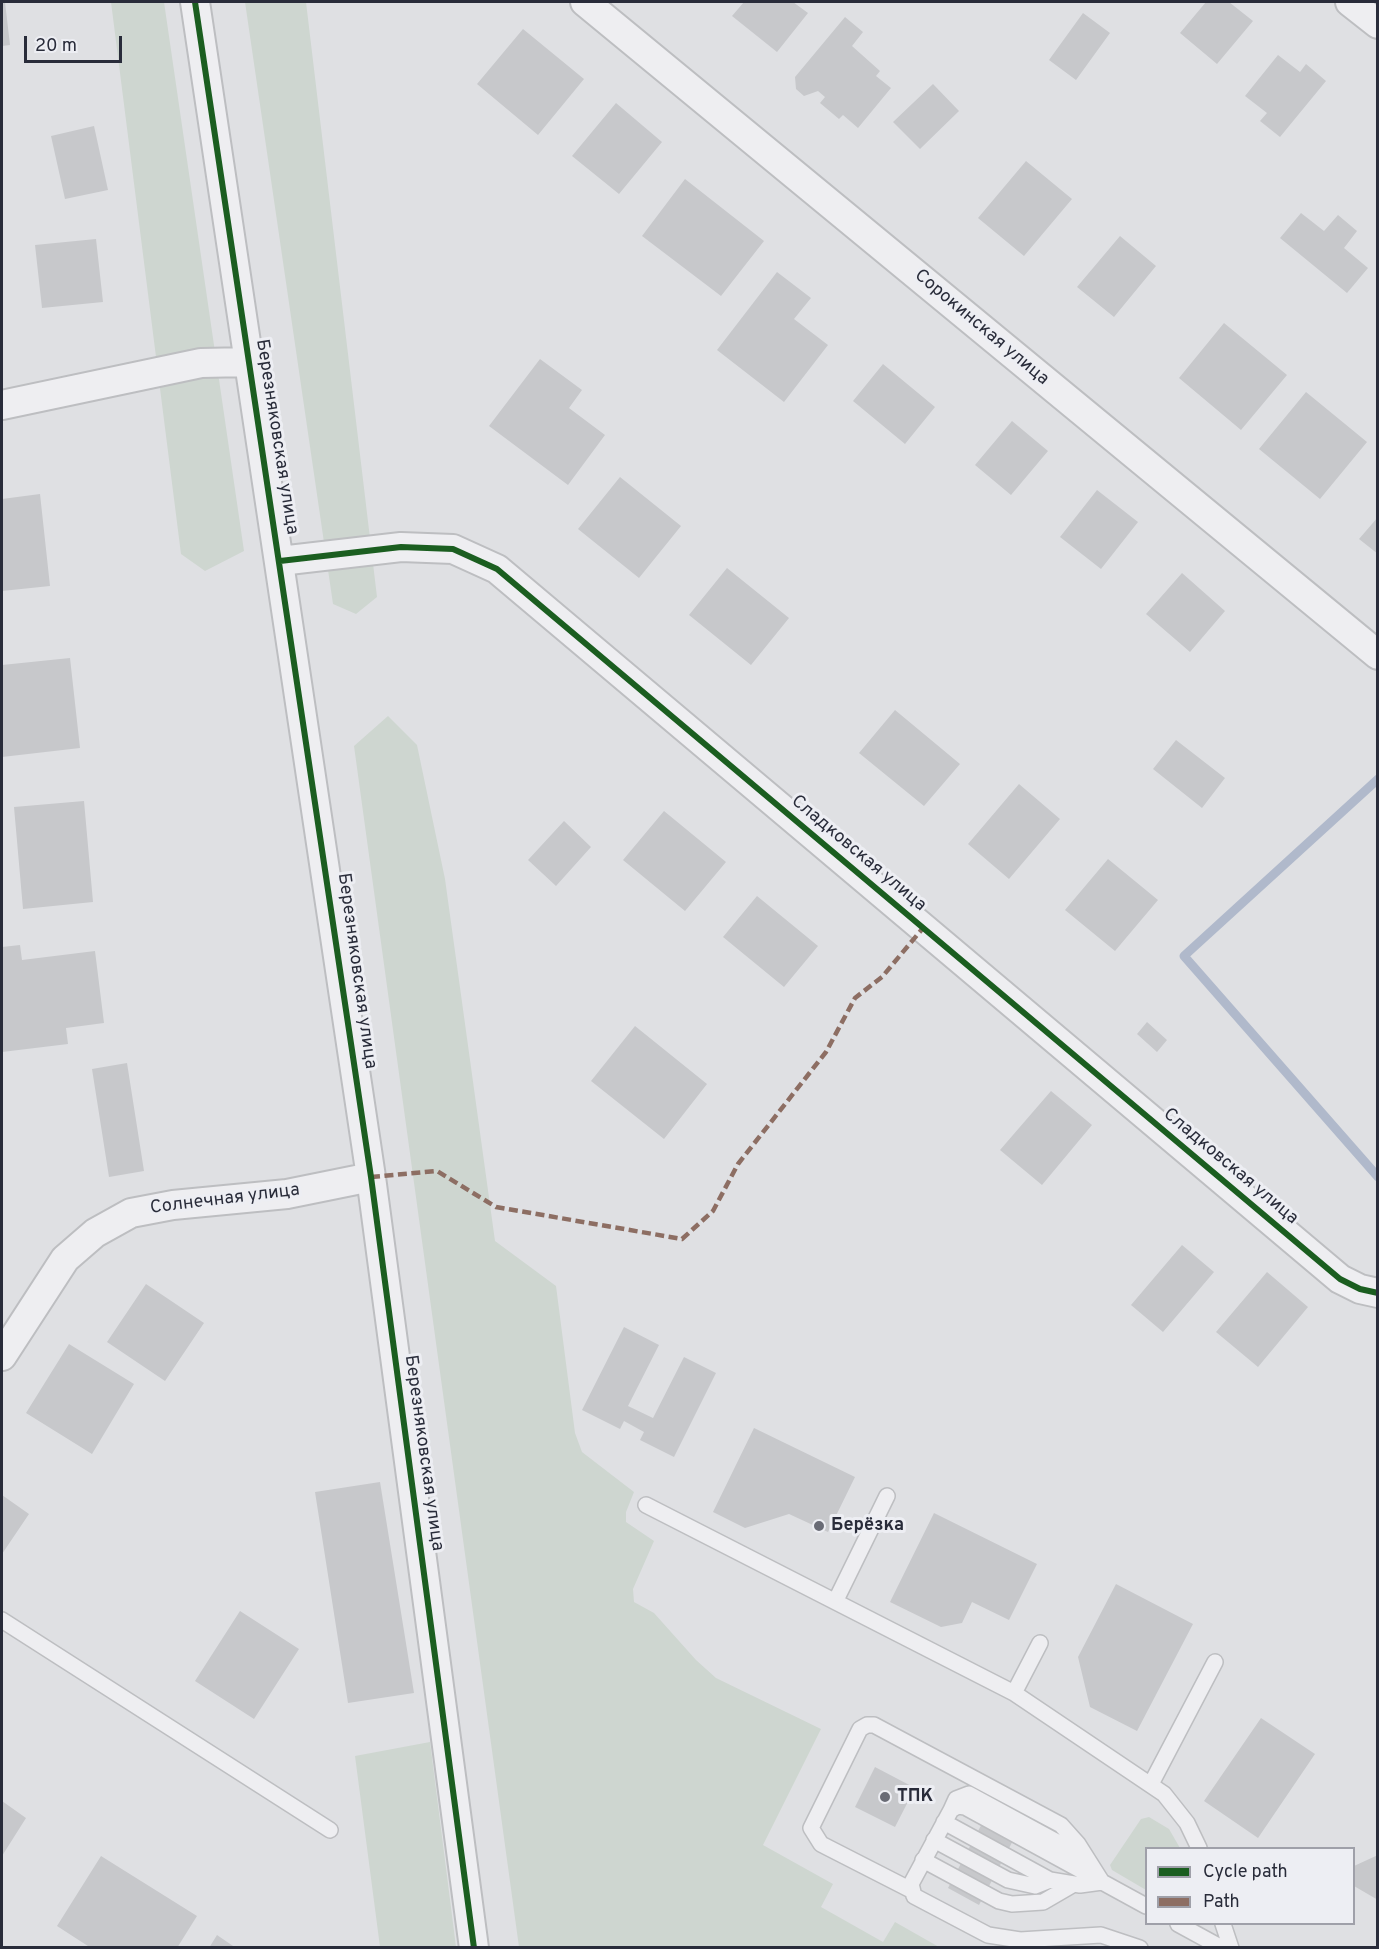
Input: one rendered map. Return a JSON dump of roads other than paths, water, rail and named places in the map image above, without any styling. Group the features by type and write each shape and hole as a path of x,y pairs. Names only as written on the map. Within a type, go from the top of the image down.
{"street":[{"name":"Березняковская улица","path":"195,2 371,1178 474,1947"},
{"name":"Сорокинская улица","path":"585,2 1377,655"},
{"path":"1350,2 1377,24"},
{"path":"2,405 201,363 249,362"},
{"name":"Сладковская улица","path":"280,561 401,547 443,548 453,549 497,569 1340,1279 1360,1289 1377,1293"},
{"name":"Солнечная улица","path":"2,1356 65,1259 95,1233 131,1213 173,1205 287,1194 371,1178"}],"lane":[{"path":"836,1600 887,1496"},
{"path":"646,1505 836,1600 1014,1693 1151,1784 1176,1807 1198,1847"},
{"path":"2,1620 330,1830"},
{"path":"1014,1693 1040,1643"},
{"path":"1151,1784 1215,1662"},
{"path":"911,1890 821,1844 811,1828 860,1730 867,1725 874,1725 1061,1825 1083,1850 1102,1882"},
{"path":"1140,1947 1101,1935 1020,1940 988,1935 914,1896 911,1884 947,1816 958,1806 965,1807 1145,1905"},
{"path":"947,1816 1050,1880 1074,1884 1102,1882"},
{"path":"934,1840 1008,1880 1035,1886 1050,1880"},
{"path":"923,1860 999,1901 1012,1904 1043,1902 1058,1896 1074,1884"},
{"path":"1182,1925 1222,1947"},
{"path":"1224,1925 1231,1947"}],"waterway":[{"path":"1378,779 1184,956 1378,1177"}],"place":[{"name":"Берёзка","path":"819,1526"},
{"name":"ТПК","path":"885,1797"}]}
